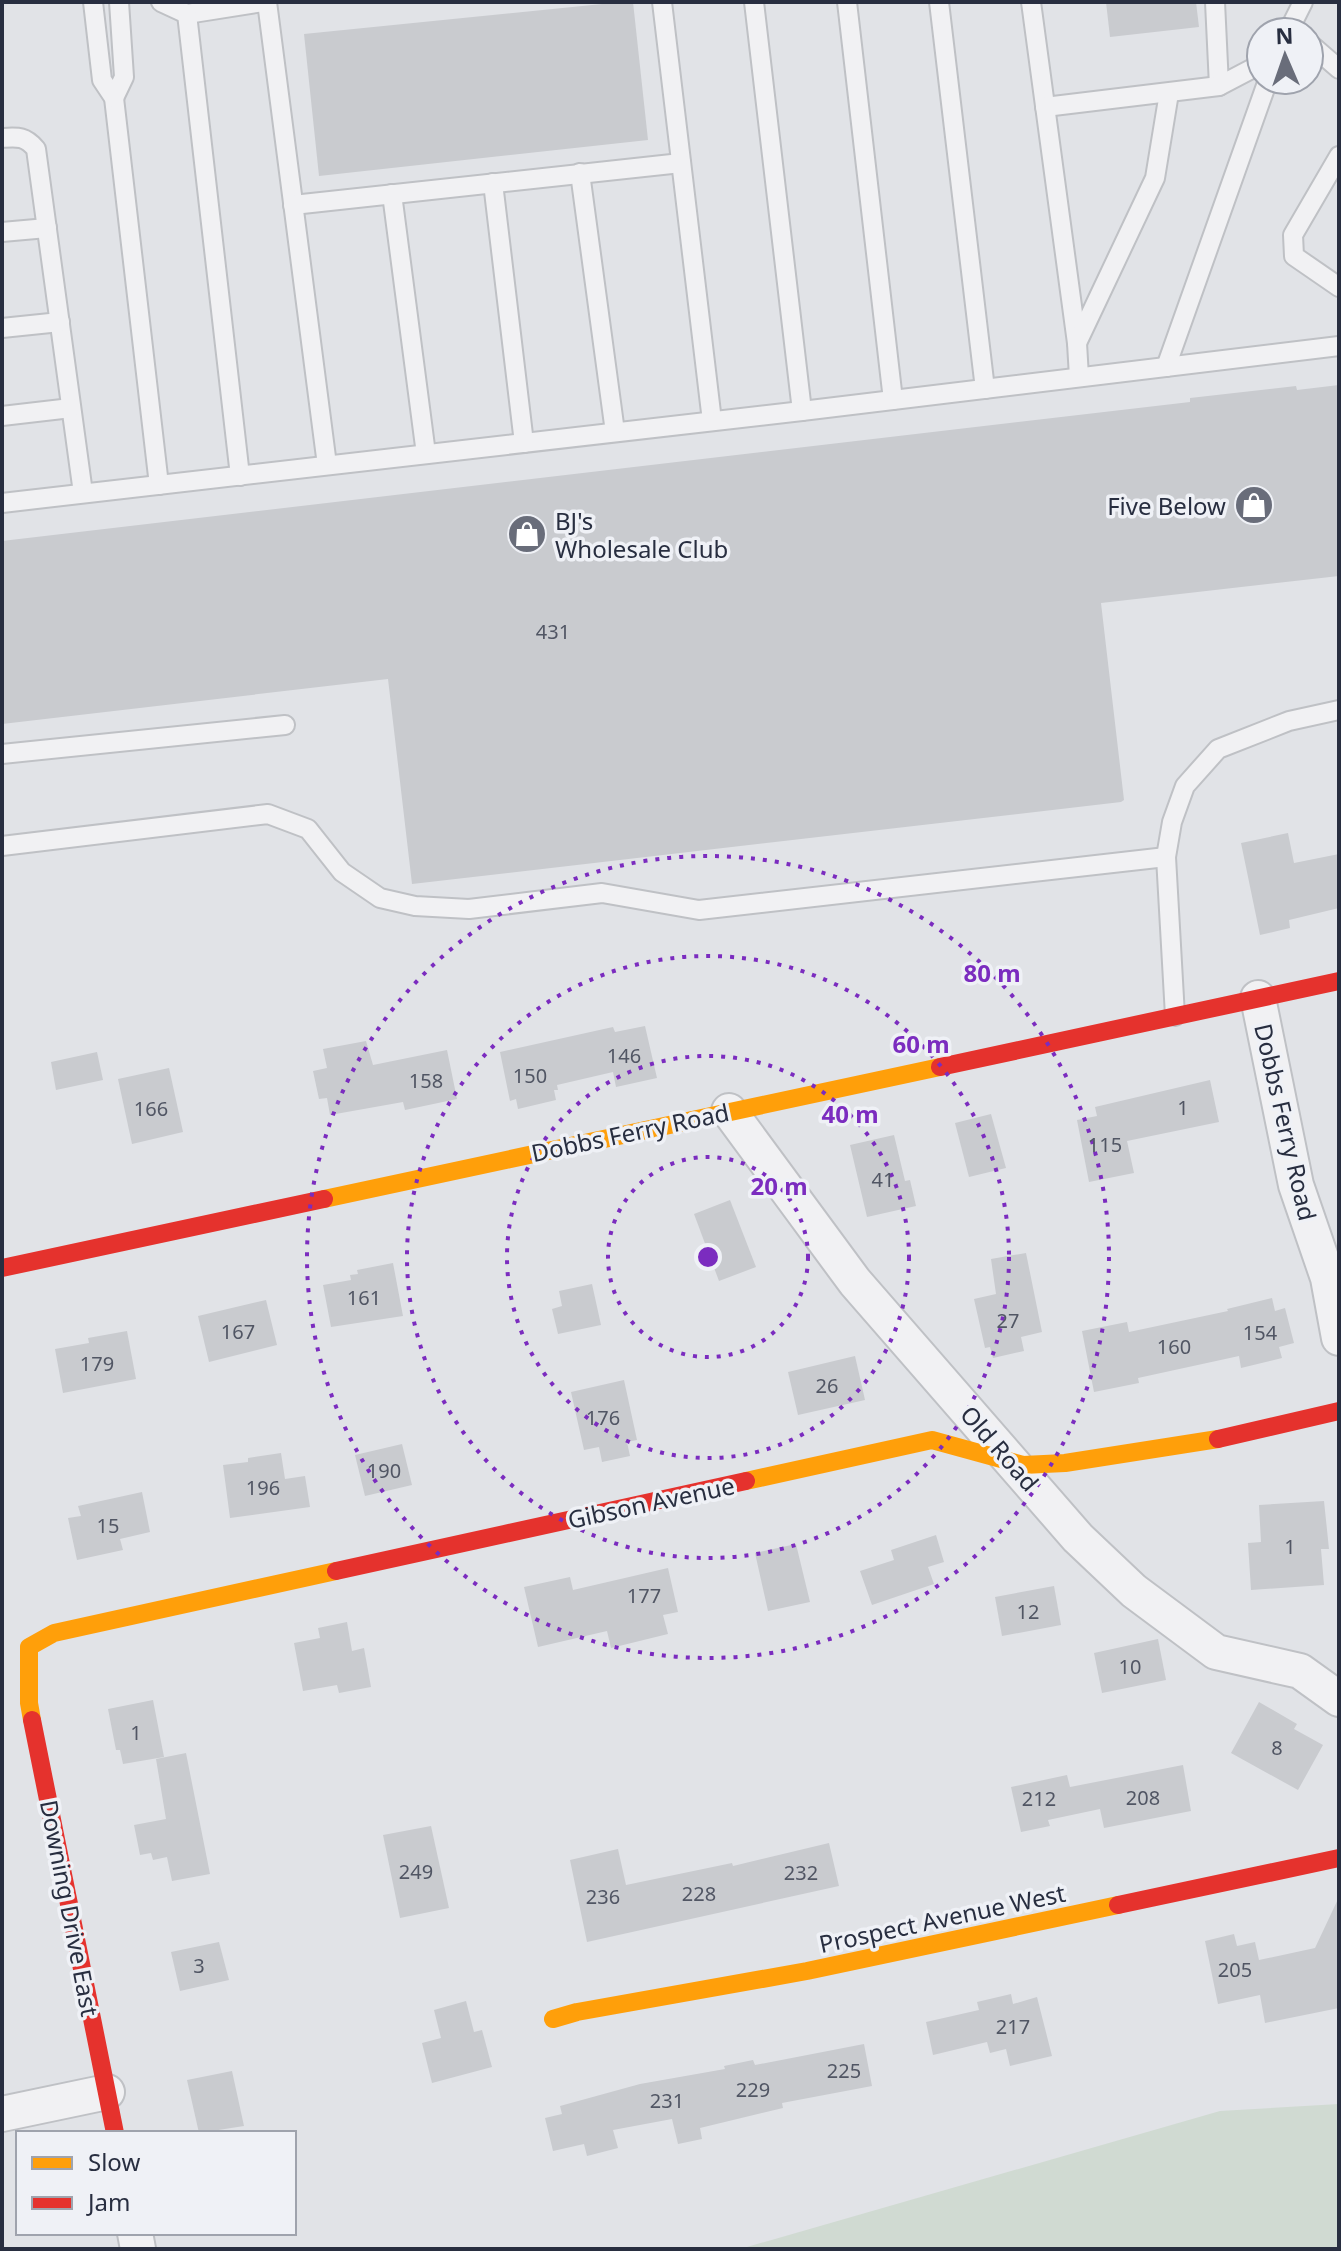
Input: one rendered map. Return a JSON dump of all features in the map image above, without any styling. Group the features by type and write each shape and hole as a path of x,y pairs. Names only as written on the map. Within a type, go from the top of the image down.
{"street":[{"name":"Dobbs Ferry Road","path":"2,1268 1339,981"},
{"name":"Dobbs Ferry Road","path":"1258,998 1296,1185 1328,1278 1339,1338"},
{"name":"Old Road","path":"729,1111 855,1282 1078,1538 1134,1591 1216,1652 1300,1671 1339,1699"},
{"name":"Gibson Avenue","path":"15,1686 29,1647 54,1633 932,1440 1023,1465 1065,1463 1206,1442 1339,1411"},
{"name":"Downing Drive East","path":"15,1686 29,1703 115,2131"},
{"name":"Prospect Avenue West","path":"553,2019 577,2012 822,1968 1339,1858"},
{"path":"2,2114 107,2092"}],"lane":[{"path":"93,2 102,80 114,98 159,485"},
{"path":"114,98 124,77 119,2"},
{"path":"161,2 187,14 265,2 327,465"},
{"path":"662,2 712,421"},
{"path":"754,2 802,411"},
{"path":"847,2 893,400"},
{"path":"939,2 985,389"},
{"path":"1031,2 1079,377"},
{"path":"1215,2 1219,86"},
{"path":"187,14 240,476"},
{"path":"1045,107 1219,86 1245,72"},
{"path":"1077,343 1155,178 1169,93"},
{"path":"1166,367 1262,96"},
{"path":"2,138 19,137 28,140 36,149 83,493"},
{"path":"1339,156 1334,176 1293,235 1294,256 1339,287"},
{"path":"293,205 681,163"},
{"path":"580,173 615,432"},
{"path":"493,183 524,443"},
{"path":"392,194 426,454"},
{"path":"2,232 47,228"},
{"path":"2,328 60,322"},
{"path":"2,503 1339,346"},
{"path":"2,416 71,408"},
{"path":"1175,1016 1166,857 1172,822 1185,786 1218,749 1289,721 1339,710"},
{"path":"2,754 285,725"},
{"path":"2,846 268,814 308,829 342,872 380,898 415,906 469,909 602,893 699,910 1166,857"}],"shaded area":[{"path":"1339,2104 1339,2249 740,2249 1220,2111"}],"building":[{"path":"633,2 648,140 319,176 304,34"},
{"path":"1106,2 1196,2 1199,27 1110,37"},
{"path":"1339,385 1339,576 1101,603 1124,800 1121,802 412,884 388,679 2,724 2,541 1190,402 1190,398 1296,386 1297,390"},
{"path":"1288,833 1294,863 1339,854 1339,908 1289,920 1290,928 1260,935 1241,843"},
{"path":"645,1026 657,1078 616,1087 613,1072 557,1085 558,1090 554,1090 556,1100 518,1109 516,1099 510,1101 500,1052 613,1027 615,1032"},
{"path":"366,1041 373,1065 447,1050 457,1099 405,1110 403,1102 330,1115 327,1098 319,1099 313,1071 327,1068 323,1049"},
{"path":"97,1052 103,1080 56,1090 51,1062"},
{"path":"169,1068 183,1132 132,1144 118,1079"},
{"path":"1210,1080 1219,1122 1127,1141 1134,1173 1089,1182 1077,1120 1097,1116 1095,1107"},
{"path":"991,1114 1006,1168 969,1177 955,1123"},
{"path":"894,1135 905,1181 910,1180 916,1206 867,1217 850,1145"},
{"path":"730,1200 756,1267 719,1281 694,1214"},
{"path":"1026,1253 1042,1332 1021,1337 1024,1351 993,1358 990,1347 985,1348 974,1299 996,1294 991,1259"},
{"path":"393,1263 403,1316 331,1327 323,1285 351,1280 350,1275 358,1274 357,1270"},
{"path":"592,1284 601,1325 558,1334 552,1309 562,1306 559,1291"},
{"path":"1272,1298 1275,1311 1285,1308 1294,1343 1279,1347 1282,1358 1241,1368 1239,1356 1138,1378 1139,1383 1094,1392 1082,1331 1127,1322 1129,1332 1228,1311"},
{"path":"266,1300 277,1345 209,1362 198,1316"},
{"path":"127,1331 136,1379 63,1393 55,1349 89,1343 88,1338"},
{"path":"855,1356 865,1400 798,1415 788,1372"},
{"path":"624,1380 637,1440 627,1442 630,1456 602,1462 599,1447 584,1450 571,1392"},
{"path":"402,1444 412,1485 365,1496 355,1455"},
{"path":"281,1453 285,1479 305,1476 310,1507 230,1518 223,1465"},
{"path":"142,1492 150,1532 120,1539 123,1550 77,1560 68,1518 81,1516 78,1506"},
{"path":"1324,1501 1329,1549 1321,1549 1324,1585 1251,1590 1248,1543 1261,1542 1259,1505"},
{"path":"936,1535 944,1562 928,1567 934,1584 872,1605 860,1571 894,1560 891,1550"},
{"path":"796,1544 810,1602 768,1611 755,1553"},
{"path":"668,1568 678,1612 663,1615 668,1634 611,1648 607,1631 538,1647 524,1587 570,1577 573,1590"},
{"path":"1054,1586 1061,1625 1002,1636 995,1597"},
{"path":"347,1622 352,1651 364,1648 371,1687 339,1693 337,1685 303,1691 294,1643 320,1638 318,1628"},
{"path":"1158,1639 1166,1680 1102,1693 1094,1653"},
{"path":"153,1700 164,1757 123,1764 120,1750 116,1750 108,1709"},
{"path":"1259,1702 1297,1724 1294,1729 1323,1745 1298,1790 1231,1753"},
{"path":"186,1753 210,1874 172,1881 167,1857 153,1860 151,1853 140,1855 134,1825 166,1819 156,1759"},
{"path":"1183,1765 1191,1811 1104,1828 1100,1809 1048,1820 1050,1826 1021,1832 1011,1787 1067,1775 1070,1787"},
{"path":"431,1826 449,1908 400,1918 383,1835"},
{"path":"829,1843 839,1886 587,1942 570,1860 618,1849 626,1885 732,1863 733,1866"},
{"path":"1339,1897 1339,2008 1265,2023 1260,1995 1218,2004 1205,1941 1234,1934 1237,1946 1255,1942 1259,1960 1315,1948"},
{"path":"219,1942 229,1980 180,1991 171,1952"},
{"path":"1011,1994 1013,2004 1037,1997 1052,2056 1010,2066 1006,2049 990,2053 987,2042 933,2055 926,2022 979,2010 977,2002"},
{"path":"466,2001 474,2032 482,2030 492,2067 432,2083 422,2043 441,2038 434,2010"},
{"path":"864,2044 872,2086 782,2103 783,2108 700,2128 702,2139 678,2144 672,2119 613,2130 618,2148 587,2156 584,2144 553,2151 545,2118 562,2114 560,2106 640,2084 725,2069 724,2066 753,2060 755,2065"},
{"path":"232,2071 244,2126 199,2131 187,2080"}],"traffic: slow":[{"path":"324,1199 940,1067"},
{"path":"746,1481 932,1440 1023,1465 1065,1463 1218,1439"},
{"path":"32,1720 29,1647 54,1633 336,1571"},
{"path":"553,2019 577,2012 807,1971 1118,1905"}],"traffic: jam":[{"path":"940,1067 1339,981"},
{"path":"2,1268 324,1199"},
{"path":"1218,1439 1339,1411"},
{"path":"336,1571 746,1481"},
{"path":"32,1720 115,2131"},
{"path":"1118,1905 1339,1858"}],"place":[{"name":"Five Below","path":"1254,505"},
{"name":"BJ's Wholesale Club","path":"527,534"}]}
